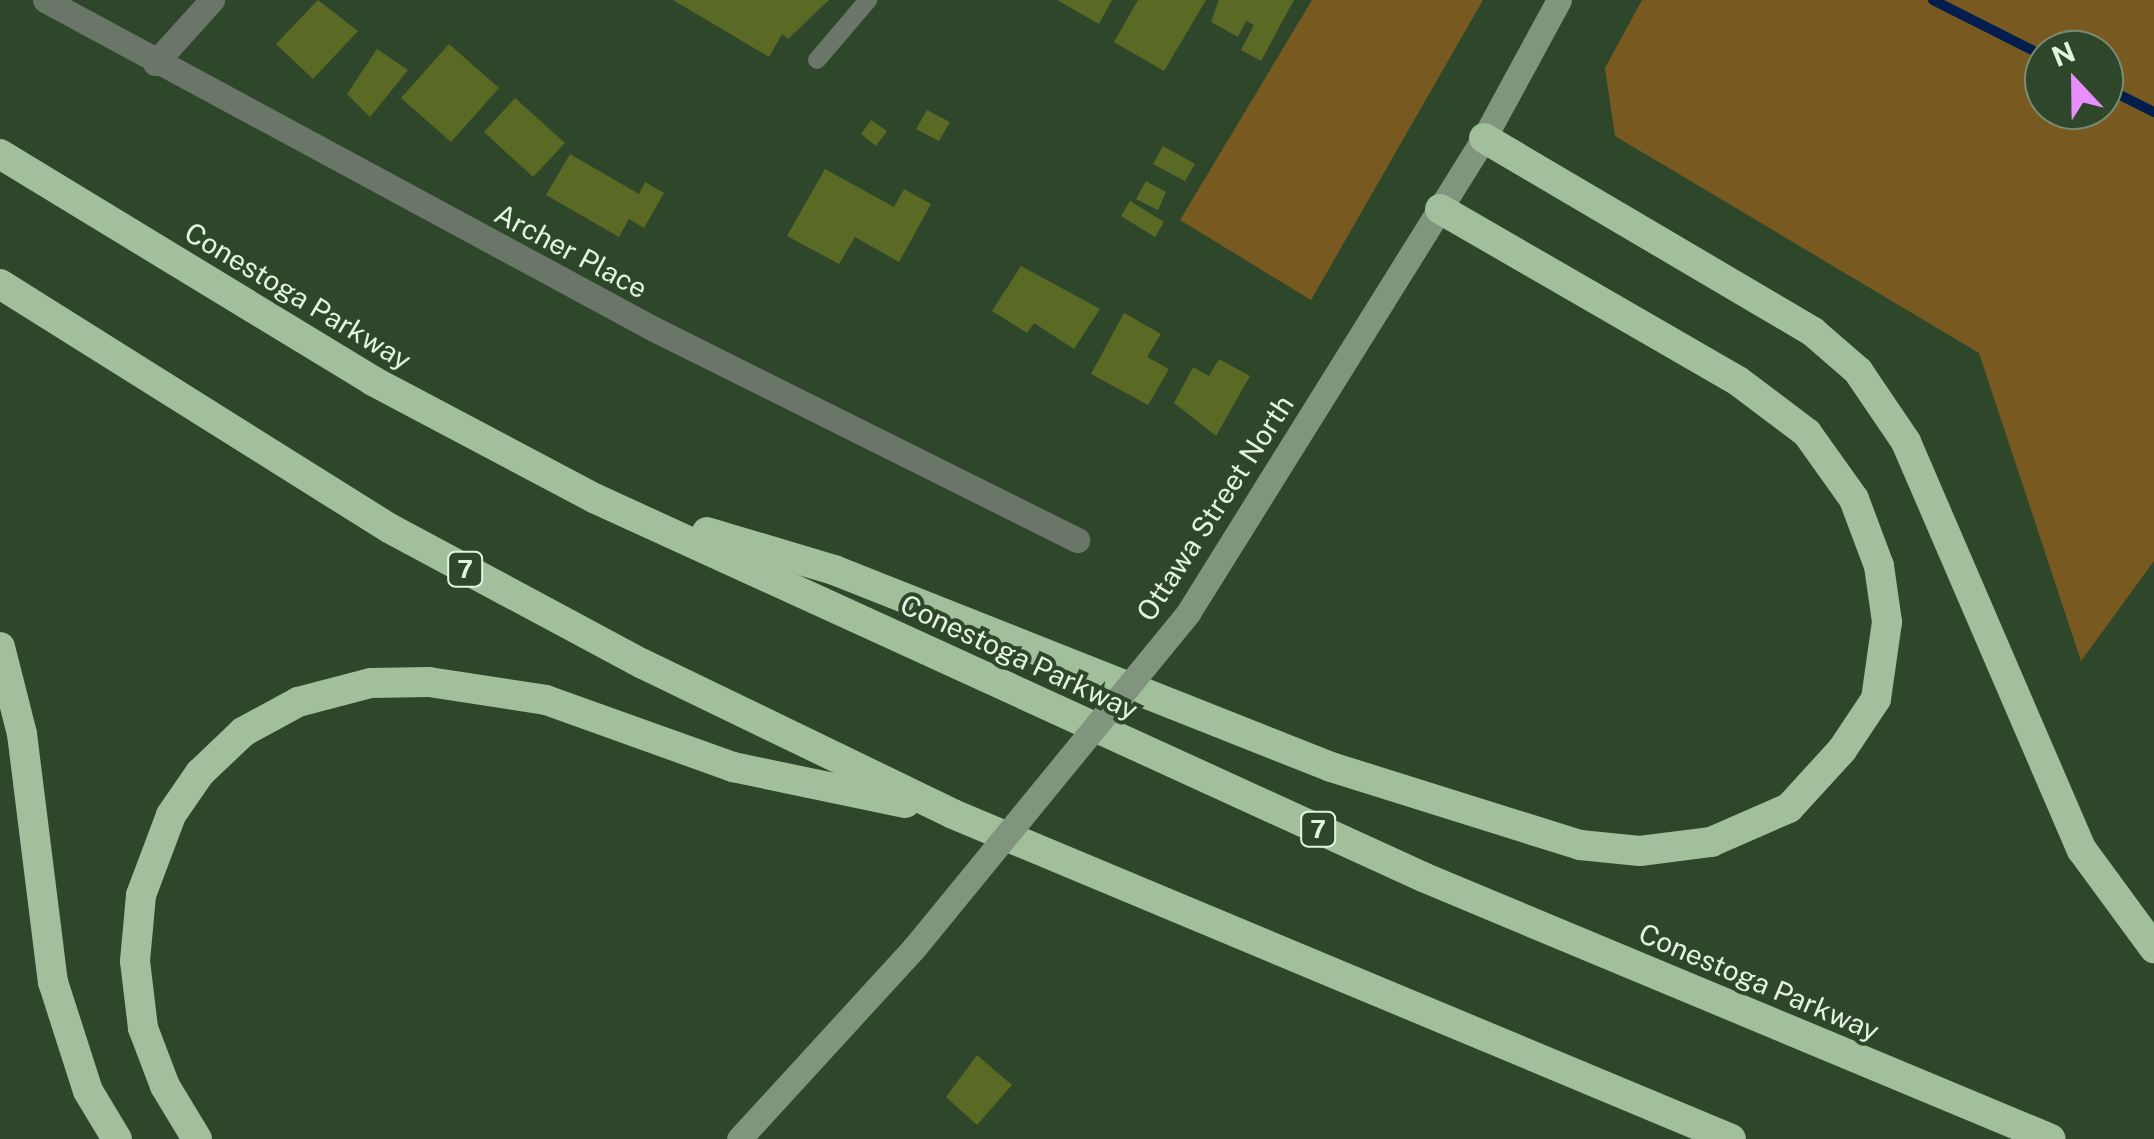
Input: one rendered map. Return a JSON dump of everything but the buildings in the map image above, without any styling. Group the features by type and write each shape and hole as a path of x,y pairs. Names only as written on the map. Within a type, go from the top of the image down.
{"highway":[{"path":"1484,138 1813,332 1858,372 1906,442 2082,850 2154,948"},
{"name":"Conestoga Parkway","path":"0,154 373,380 594,498 1423,878 2050,1139"},
{"path":"594,498 834,570 1331,767 1580,845 1640,852 1711,842 1789,808 1842,750 1876,699 1887,622 1878,566 1854,499 1807,434 1738,380 1440,210"},
{"name":"7","path":"0,284 389,528 644,664 953,814 1731,1139"},
{"path":"0,646 22,734 53,982 88,1090 118,1139"},
{"path":"197,1139 166,1086 143,1028 135,961 141,894 171,815 200,774 242,732 298,702 371,683 429,682 546,700 733,766 953,814"}],"main road":[{"name":"Ottawa Street North","path":"739,1139 914,948 1188,613 1484,138 1559,0"}],"street":[{"name":"Archer Place","path":"46,0 154,63 654,329 1077,540"},
{"path":"154,63 212,0"}],"lane":[{"path":"817,60 868,0"}],"shaded area":[{"path":"1312,0 1483,0 1311,300 1180,220"},
{"path":"1642,0 2154,0 2154,561 2081,661 1979,353 1615,136 1605,68"}],"waterway":[{"path":"1933,0 2024,46"},
{"path":"2124,97 2154,112"}]}
